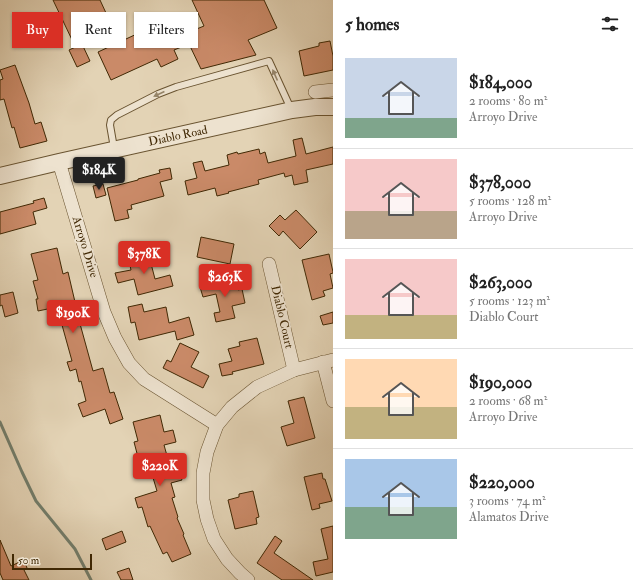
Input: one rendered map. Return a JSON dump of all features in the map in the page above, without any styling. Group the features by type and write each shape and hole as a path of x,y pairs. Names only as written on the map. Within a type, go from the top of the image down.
{"street":[{"path":"316,92 333,90"},
{"name":"Diablo Road","path":"0,176 292,110 333,107"},
{"name":"Arroyo Drive","path":"59,162 104,312 115,338 129,364 144,379 217,425"},
{"name":"Diablo Court","path":"269,264 294,370"},
{"path":"248,580 240,574 227,559 214,539 207,519 203,500 203,473 207,452 217,425 232,407 257,387 294,370 328,361 333,401"}],"lane":[{"path":"114,150 110,124 117,116 158,94 176,87 269,61 292,110"}],"building":[{"path":"53,0 100,0 106,12 71,12 71,38 63,21 63,12 59,12"},
{"path":"192,0 264,0 277,28 248,40 256,55 201,69 191,48 198,48 198,28 204,26"},
{"path":"134,35 134,48 179,48 174,50 178,59 161,67 157,59 111,80 98,52 107,48 126,48 126,39"},
{"path":"330,41 333,56 333,70 304,76 299,51 319,46 319,43"},
{"path":"73,48 84,48 90,61 77,67 69,50"},
{"path":"15,65 35,124 41,122 47,141 20,148 14,127 12,128 4,99 0,100 0,80 3,79 0,70"},
{"path":"302,138 306,154 333,147 333,164 306,170 308,182 294,185 292,175 285,177 284,173 258,180 259,184 217,196 215,188 188,195 185,181 197,178 193,163 202,161 205,171 229,165 227,155 259,149 260,154 265,152 268,163 296,156 293,140"},
{"path":"170,168 172,179 160,182 164,196 131,205 132,209 127,210 129,218 115,221 107,188 138,180 160,173 159,170"},
{"path":"103,184 106,195 96,198 93,186"},
{"path":"44,198 47,208 33,212 36,224 0,234 0,212 34,203 33,201"},
{"path":"296,210 317,232 300,249 283,231 279,236 269,226 280,215 285,220"},
{"path":"201,237 234,244 230,264 197,257"},
{"path":"57,248 63,274 68,272 74,302 93,371 103,368 110,393 114,392 123,419 110,424 105,409 83,417 78,404 86,401 76,369 70,371 67,362 72,361 57,307 38,311 36,299 38,299 33,281 38,280 31,254"},
{"path":"148,252 155,279 170,275 173,286 138,295 134,279 118,283 115,273 131,270 128,257"},
{"path":"329,254 333,272 330,274 333,288 323,291 325,296 312,300 302,260"},
{"path":"235,278 238,290 242,289 245,303 232,306 235,318 216,322 214,313 220,312 216,294 203,297 200,287"},
{"path":"13,292 18,313 5,317 2,305 0,306 0,295"},
{"path":"142,304 144,312 166,307 169,323 189,317 194,335 177,340 175,331 139,340 135,322 131,323 128,307"},
{"path":"333,312 333,323 323,325 320,316"},
{"path":"257,338 264,364 222,376 219,364 232,361 228,349 240,346 239,342"},
{"path":"180,343 199,352 191,367 209,376 203,388 163,368 167,360 171,362"},
{"path":"304,397 315,438 287,446 281,427 294,423 288,401"},
{"path":"160,415 164,432 173,430 176,442 164,445 171,470 178,468 182,480 171,483 175,497 172,498 178,517 177,518 191,554 172,562 167,552 163,554 150,526 148,527 142,507 138,508 135,498 157,491 151,471 139,474 135,462 139,461 134,442 138,441 133,422"},
{"path":"322,473 332,501 319,504 320,508 312,510 304,477"},
{"path":"253,491 259,517 256,518 257,524 235,529 228,500 239,497 239,494"},
{"path":"333,526 333,572 316,576 313,562 328,559 321,529"},
{"path":"122,531 126,542 106,550 102,539"},
{"path":"275,536 282,541 274,553 313,580 282,580 257,563"},
{"path":"0,540 11,566 24,560 27,568 24,570 29,580 3,580 0,573"},
{"path":"129,568 133,580 121,580 117,572"}],"waterway":[{"path":"0,422 36,501 75,549 91,580"}]}
